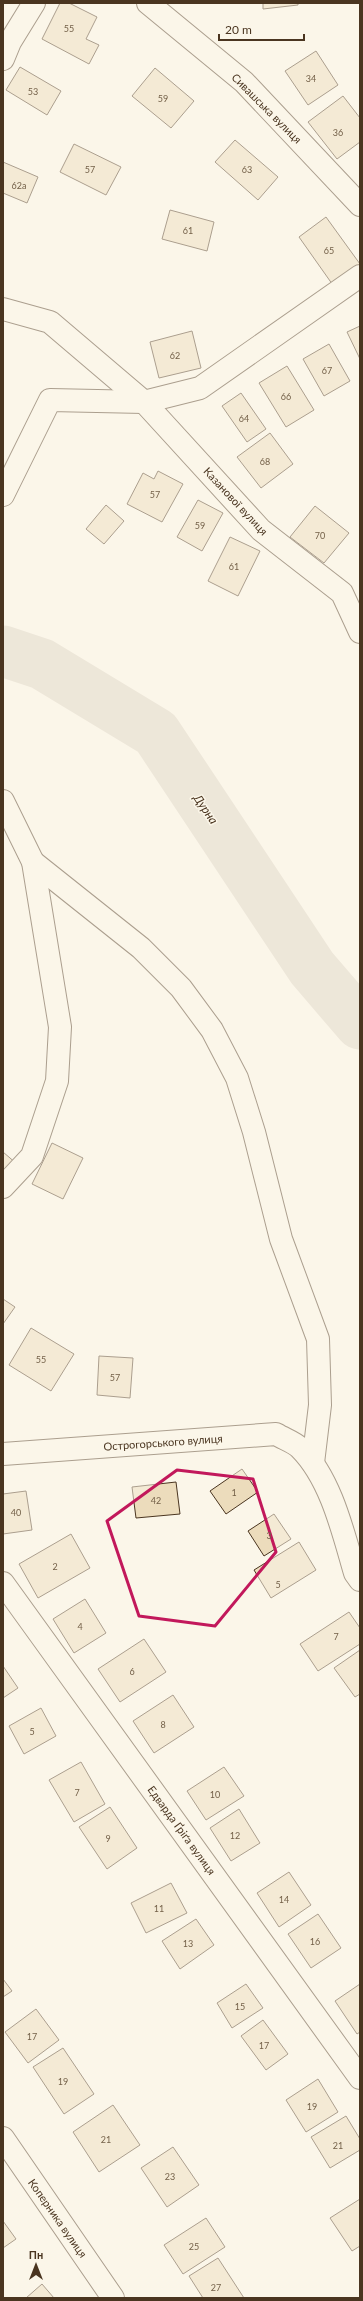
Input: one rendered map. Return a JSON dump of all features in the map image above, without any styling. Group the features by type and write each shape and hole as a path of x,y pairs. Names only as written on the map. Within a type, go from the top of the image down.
{"street":[{"path":"3,59 10,42 34,3"},
{"name":"Сивашська вулиця","path":"148,3 244,82 360,205"},
{"path":"3,495 50,400 144,402 200,388 360,276"},
{"name":"Казанової вулиця","path":"3,309 50,322 144,402 261,530 342,593 360,632"},
{"path":"3,801 33,862 60,1027 57,1081 32,1156 3,1187"},
{"path":"33,862 141,948 180,988 212,1030 237,1078 254,1132 281,1239 318,1339 320,1405 313,1463"},
{"name":"Острогорського вулиця","path":"3,1454 276,1434 299,1447 313,1463 334,1506 355,1573 360,1580"},
{"name":"Едварда Ґріґа вулиця","path":"3,1582 360,2078"},
{"name":"Коперника вулиця","path":"3,2138 114,2298"}],"highlighted area":[{"path":"177,1470 253,1479 276,1552 215,1626 139,1616 107,1521"}],"building":[{"path":"60,3 69,3 97,17 86,39 99,45 89,64 42,39"},
{"path":"263,3 298,3 298,5 263,9"},
{"path":"316,51 338,85 308,105 285,71"},
{"path":"20,67 61,91 47,115 6,90"},
{"path":"155,68 194,101 171,128 132,96"},
{"path":"343,96 360,118 360,142 337,159 308,122"},
{"path":"235,140 278,177 258,200 215,162"},
{"path":"74,144 121,167 106,195 60,172"},
{"path":"3,162 38,177 27,203 3,193"},
{"path":"170,210 214,222 207,251 162,239"},
{"path":"326,217 360,264 360,270 335,288 299,237"},
{"path":"360,326 360,359 347,332"},
{"path":"192,331 201,368 159,378 150,342"},
{"path":"329,344 350,381 324,396 303,359"},
{"path":"287,366 314,410 286,427 259,383"},
{"path":"241,393 266,429 247,442 222,406"},
{"path":"270,433 293,464 261,488 237,457"},
{"path":"158,471 183,484 162,522 127,504 143,473 154,479"},
{"path":"198,500 223,513 202,551 177,537"},
{"path":"106,505 124,521 104,544 86,529"},
{"path":"315,506 349,533 324,563 290,537"},
{"path":"230,537 260,551 238,596 208,581"},
{"path":"52,1143 83,1158 63,1199 32,1184"},
{"path":"3,1152 17,1164 3,1180"},
{"path":"3,1299 15,1307 3,1324"},
{"path":"31,1328 74,1354 51,1391 9,1365"},
{"path":"99,1356 133,1358 130,1398 97,1395"},
{"path":"242,1469 258,1492 226,1514 210,1491"},
{"path":"176,1482 180,1514 136,1518 132,1487"},
{"path":"26,1491 32,1530 3,1534 3,1494"},
{"path":"274,1514 291,1539 264,1556 248,1531"},
{"path":"71,1534 90,1568 38,1598 19,1564"},
{"path":"299,1542 316,1570 271,1598 254,1570"},
{"path":"85,1599 106,1633 74,1653 53,1619"},
{"path":"349,1612 360,1628 360,1644 318,1671 300,1644"},
{"path":"144,1639 166,1672 120,1702 98,1669"},
{"path":"360,1650 360,1694 355,1697 334,1668"},
{"path":"3,1666 18,1688 3,1698"},
{"path":"173,1695 194,1727 154,1753 133,1721"},
{"path":"41,1708 56,1736 24,1754 9,1726"},
{"path":"81,1762 105,1804 74,1822 49,1780"},
{"path":"224,1767 244,1796 206,1820 187,1791"},
{"path":"110,1807 137,1848 107,1869 79,1827"},
{"path":"239,1809 260,1843 231,1861 210,1828"},
{"path":"289,1872 311,1905 279,1927 257,1893"},
{"path":"171,1883 187,1913 146,1933 131,1903"},
{"path":"318,1914 341,1948 311,1968 288,1934"},
{"path":"196,1919 214,1945 180,1969 162,1941"},
{"path":"3,1979 12,1991 3,1997"},
{"path":"246,1984 263,2008 232,2028 217,2003"},
{"path":"360,1984 360,2032 357,2034 335,2001"},
{"path":"36,2009 59,2040 28,2063 5,2032"},
{"path":"263,2020 288,2054 266,2070 241,2036"},
{"path":"63,2048 94,2094 64,2114 33,2067"},
{"path":"318,2079 338,2112 306,2132 286,2100"},
{"path":"113,2105 140,2145 99,2172 73,2132"},
{"path":"346,2116 360,2139 360,2150 330,2168 311,2137"},
{"path":"173,2147 199,2185 167,2207 141,2168"},
{"path":"360,2199 360,2246 352,2251 330,2218"},
{"path":"206,2218 225,2247 183,2274 164,2245"},
{"path":"3,2221 16,2239 3,2248"},
{"path":"218,2258 244,2298 203,2298 189,2276"},
{"path":"42,2284 54,2298 26,2298"}],"waterway":[{"name":"Дурна","path":"3,651 42,664 156,733 312,968 360,1024"}]}
